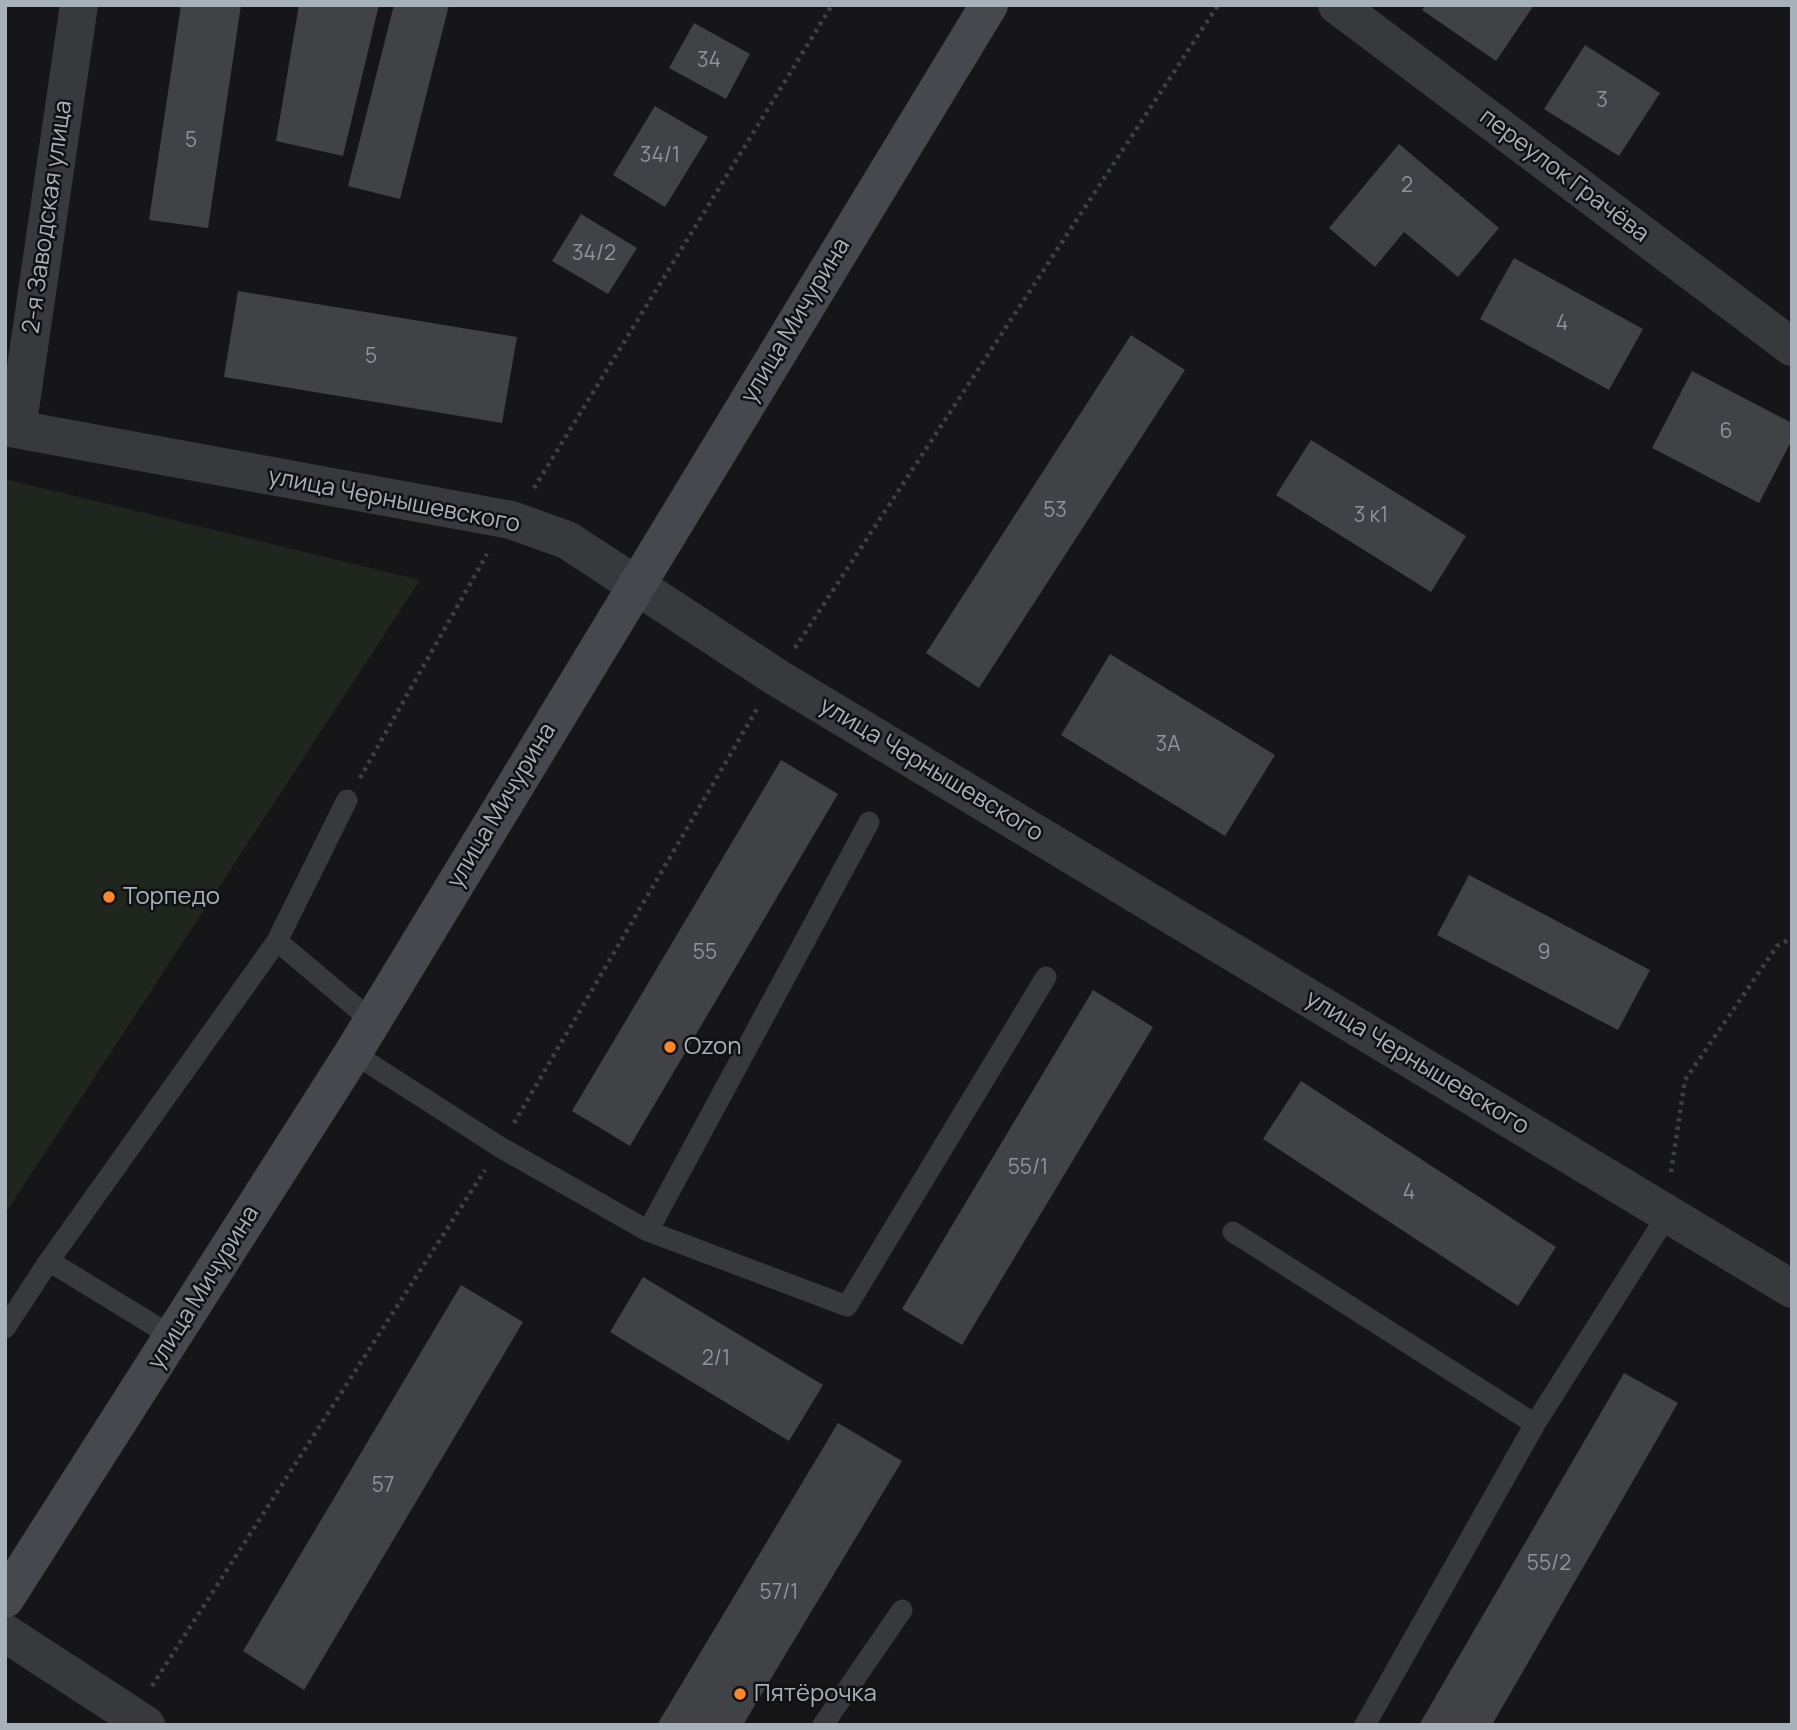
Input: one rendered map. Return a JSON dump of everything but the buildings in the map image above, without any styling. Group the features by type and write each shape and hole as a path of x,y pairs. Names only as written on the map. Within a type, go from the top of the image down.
{"main road":[{"name":"улица Мичурина","path":"5,1599 353,1053 989,5"}],"street":[{"name":"2-я Заводская улица","path":"11,428 79,5"},
{"name":"переулок Грачёва","path":"1337,5 1792,347"},
{"name":"улица Чернышевского","path":"11,428 511,520 567,540 776,677 1792,1289"},
{"path":"5,1633 138,1721"}],"lane":[{"path":"5,1328 49,1261 277,941 347,800"},
{"path":"648,1231 869,822"},
{"path":"277,941 372,1021"},
{"path":"353,1053 500,1147 648,1231 847,1306 1046,977"},
{"path":"1366,1725 1535,1424 1668,1214"},
{"path":"1233,1232 1535,1424"},
{"path":"49,1261 173,1337"},
{"path":"823,1725 902,1610"}],"path":[{"path":"532,492 832,5"},
{"path":"138,1721 500,1147 776,677 1218,5"},
{"path":"347,800 491,547"},
{"path":"1668,1214 1674,1139 1685,1080 1777,946 1792,939"}],"shaded area":[{"name":"Торпедо","path":"5,479 420,580 5,1214"}],"place":[{"name":"Торпедо","path":"109,897"},
{"name":"Ozon","path":"670,1047"},
{"name":"Пятёрочка","path":"740,1694"}]}
